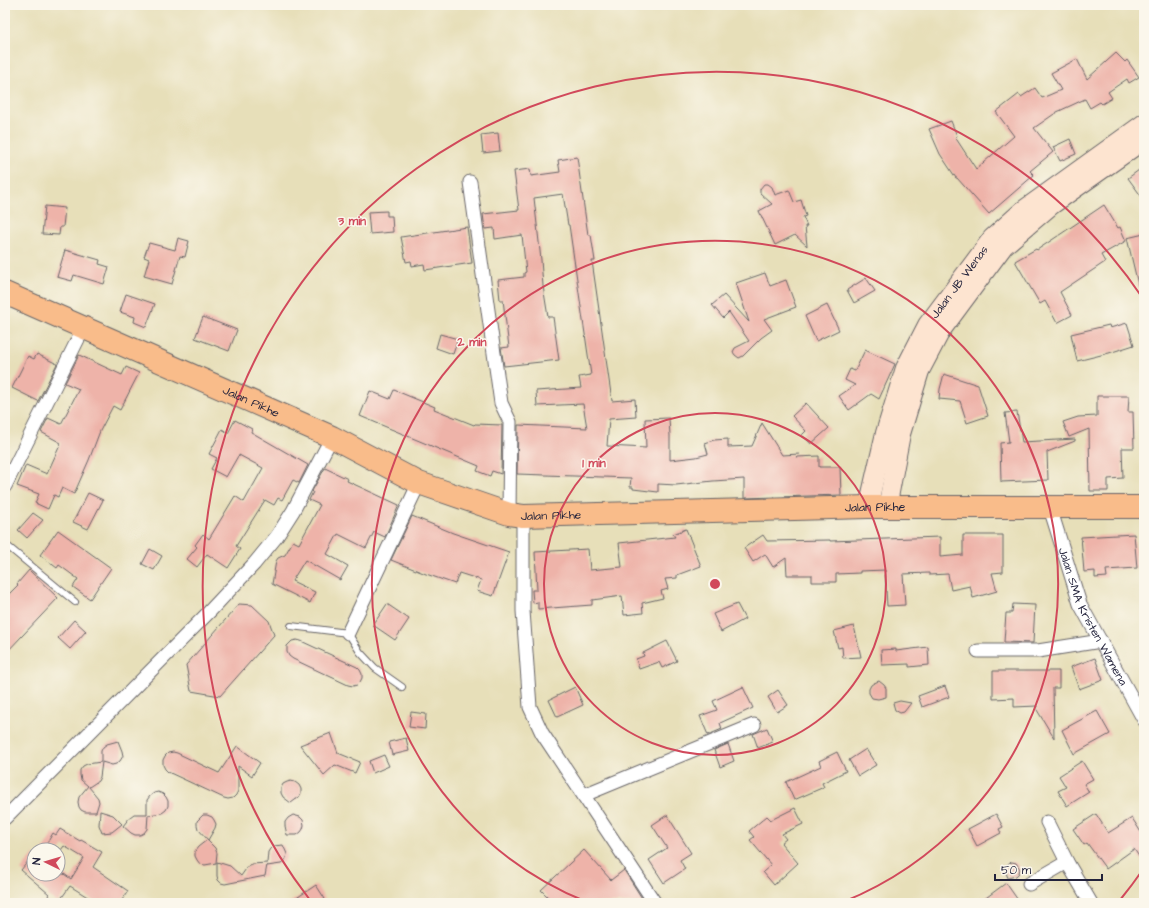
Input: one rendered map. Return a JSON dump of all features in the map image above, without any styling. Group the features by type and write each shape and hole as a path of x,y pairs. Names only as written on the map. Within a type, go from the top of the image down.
{"highway":[{"name":"Jalan Pikhe","path":"5,293 332,437 419,483 516,515 878,507 1144,507"}],"main road":[{"name":"Jalan JB Wenas","path":"878,507 885,432 905,368 927,325 992,238 1023,210 1144,123"},
{"name":"Jalan JB Wenas","path":"878,507 920,371 941,331 1004,246 1052,205 1144,140"}],"street":[{"path":"470,182 501,404 510,422 530,707 542,733 655,903"},
{"path":"5,486 84,327"},
{"path":"5,818 209,612 254,564 277,536 293,510 332,437"},
{"path":"348,633 419,483"},
{"name":"Jalan SMA Kristen Wamena","path":"1050,508 1080,604 1144,720"},
{"path":"978,651 1038,651 1101,641"},
{"path":"584,795 754,725"},
{"path":"1047,822 1067,862 1091,903"},
{"path":"1028,884 1067,862"}],"lane":[{"path":"5,544 75,602"},
{"path":"291,626 348,633 360,652 376,668 402,687"}],"building":[{"path":"1116,53 1125,62 1127,60 1139,77 1129,83 1127,79 1108,92 1112,98 1102,104 1100,102 1090,108 1085,99 1057,112 1034,128 1053,152 1030,171 1034,175 989,214 956,178 940,154 929,129 951,121 957,136 955,137 976,169 1014,136 996,112 1019,94 1021,97 1035,88 1042,98 1061,90 1051,73 1077,59 1087,79"},
{"path":"498,133 500,151 483,153 481,135"},
{"path":"1070,139 1076,154 1060,161 1053,147"},
{"path":"577,157 588,235 591,235 595,261 592,261 612,401 635,399 636,417 609,419 607,446 646,448 645,419 669,418 670,460 696,457 708,454 705,443 714,440 728,439 728,447 752,446 762,423 782,455 800,454 797,457 819,456 819,467 840,467 841,495 744,498 744,479 676,485 658,484 658,492 633,489 633,487 630,487 631,478 517,474 518,425 587,428 583,404 537,406 536,391 581,388 579,377 591,375 563,194 534,198 543,286 548,317 553,317 559,360 504,366 501,348 509,347 503,300 500,300 498,280 524,277 524,273 526,272 522,235 495,239 494,228 485,229 483,214 519,210 514,171 530,169 531,176 560,172 558,160"},
{"path":"1139,170 1144,177 1144,200 1128,178"},
{"path":"764,184 768,184 772,187 775,195 789,190 794,202 801,200 806,216 803,217 807,226 805,226 807,246 795,235 775,245 759,211 772,204 760,193 760,189"},
{"path":"1104,205 1118,228 1120,227 1126,241 1101,255 1105,262 1060,292 1072,315 1057,323 1045,301 1040,304 1015,261 1036,249 1037,250"},
{"path":"45,206 65,208 63,227 60,227 59,235 42,234"},
{"path":"387,211 387,216 392,216 393,232 370,234 368,212"},
{"path":"467,227 472,263 425,270 424,264 412,266 411,261 406,262 401,237"},
{"path":"1144,234 1144,292 1140,293 1127,238"},
{"path":"178,238 189,241 185,257 180,256 172,284 144,276 149,259 144,257 149,243 175,250"},
{"path":"65,250 100,260 99,264 109,267 104,284 74,275 72,281 57,277"},
{"path":"765,273 770,286 786,280 796,307 764,319 772,330 739,358 733,352 735,348 749,341 729,312 723,318 712,305 724,295 749,322 736,283"},
{"path":"866,278 875,291 854,303 847,290"},
{"path":"126,294 155,304 146,327 134,322 135,317 120,312"},
{"path":"827,305 839,330 816,341 805,316"},
{"path":"203,317 237,330 229,351 195,338"},
{"path":"1127,323 1134,345 1077,361 1071,334 1109,325 1110,328"},
{"path":"440,334 458,339 453,354 436,348"},
{"path":"865,350 895,364 879,399 871,394 849,410 839,396 855,385 845,380 850,369 855,371"},
{"path":"37,354 57,364 38,401 12,388 28,356 34,359"},
{"path":"79,355 122,375 126,367 139,373 120,410 113,406 100,431 74,494 62,488 58,497 54,495 48,509 35,503 39,494 17,486 26,465 47,474 61,443 41,432 48,418 61,424 79,389 65,383"},
{"path":"944,374 978,385 988,416 967,423 960,401 939,399"},
{"path":"394,390 435,407 434,409 474,425 502,425 501,474 492,471 490,476 477,471 479,466 360,416 370,391 390,399"},
{"path":"1097,396 1129,396 1128,412 1133,412 1134,448 1122,448 1123,478 1108,479 1108,491 1090,491 1089,429 1069,437 1063,422 1078,417 1097,416"},
{"path":"806,403 829,428 811,444 802,435 806,431 792,416"},
{"path":"1017,412 1022,442 1075,439 1075,441 1047,452 1048,480 1001,482 1000,443 1009,442 1005,413"},
{"path":"235,420 252,429 251,432 308,465 299,483 293,480 282,500 278,498 274,505 265,500 236,546 240,549 228,568 207,554 197,567 187,559 197,547 195,545 203,534 209,539 235,496 244,502 263,468 239,455 226,477 211,469 217,458 209,454 222,429 228,433"},
{"path":"325,468 348,479 347,481 399,505 385,537 374,532 366,548 338,534 327,554 348,566 340,580 305,560 292,581 315,592 310,603 272,584 276,561 278,558 285,555 293,541 299,544 320,505 309,500 313,492 312,491"},
{"path":"88,493 103,500 88,529 73,522"},
{"path":"33,513 43,520 27,538 18,530"},
{"path":"412,516 453,533 509,552 493,596 477,591 481,580 459,573 455,584 391,560"},
{"path":"686,529 701,566 677,575 677,578 665,579 668,589 661,591 663,598 642,603 643,613 624,615 622,596 592,600 592,605 538,609 538,602 533,603 532,590 537,590 535,552 588,549 590,570 622,567 619,543 675,537 673,534"},
{"path":"58,530 111,568 90,599 73,587 78,579 59,565 57,568 40,555"},
{"path":"1134,534 1137,568 1106,570 1107,577 1095,578 1095,571 1084,572 1081,537"},
{"path":"763,535 767,541 830,541 940,537 940,557 963,555 963,535 1003,535 1003,572 992,573 997,591 973,598 970,586 951,590 948,574 903,574 905,605 887,606 885,570 836,574 836,582 812,582 812,575 787,575 786,558 773,567 765,554 753,562 744,548"},
{"path":"150,549 162,556 154,570 142,564"},
{"path":"29,570 58,598 5,654 5,628 9,623 5,619 5,598 18,585 17,584"},
{"path":"239,604 252,605 269,621 274,635 220,696 191,691 186,665"},
{"path":"387,604 409,619 395,640 373,625"},
{"path":"737,604 745,619 721,632 713,614"},
{"path":"1013,604 1035,605 1033,643 1004,642 1006,613 1012,613"},
{"path":"74,620 86,631 70,649 58,638"},
{"path":"854,626 861,657 843,658 842,647 838,648 834,631"},
{"path":"297,640 357,667 362,674 360,682 353,686 348,685 293,659 287,652 287,646 292,641"},
{"path":"667,641 677,661 662,668 659,662 639,669 636,659 644,656 643,653"},
{"path":"928,647 929,665 909,667 909,664 882,665 881,650 896,649 896,651"},
{"path":"1095,658 1103,680 1079,689 1071,667"},
{"path":"993,671 1059,671 1059,688 1053,688 1054,738 1037,710 1037,706 1014,707 1014,698 993,699"},
{"path":"879,681 886,688 886,697 878,699 872,698 869,693 869,689 871,685"},
{"path":"945,686 949,697 922,707 918,696"},
{"path":"575,687 583,705 557,717 549,700"},
{"path":"743,687 753,708 720,723 722,729 708,735 700,716 717,710 713,701"},
{"path":"778,690 788,705 777,712 768,697"},
{"path":"900,701 911,703 904,712 900,713 895,710 893,703"},
{"path":"1097,711 1110,734 1074,754 1062,730"},
{"path":"411,712 426,714 425,729 409,727"},
{"path":"767,728 773,742 758,748 753,734"},
{"path":"331,733 338,753 360,762 355,773 335,765 324,775 300,745"},
{"path":"406,738 409,751 392,755 389,742"},
{"path":"118,741 123,756 120,761 112,765 102,762 98,781 89,787 98,798 99,802 96,812 85,812 81,810 78,802 79,797 88,786 81,780 80,770 87,764 101,762 101,751 103,747 107,744"},
{"path":"728,744 734,761 720,767 714,750"},
{"path":"237,746 260,763 252,776 238,766 238,791 233,798 224,798 168,772 163,765 165,756 168,753 173,752 219,773"},
{"path":"866,749 876,765 858,776 849,760"},
{"path":"837,752 846,771 822,783 824,787 794,800 786,782 821,766 819,761"},
{"path":"384,755 389,766 373,773 369,761"},
{"path":"1082,761 1093,779 1084,784 1089,792 1067,806 1058,791 1066,787 1059,776"},
{"path":"291,781 299,785 301,793 299,797 291,803 283,797 281,788 283,784"},
{"path":"158,792 163,794 168,801 166,810 162,813 148,815 147,829 144,833 135,835 131,833 123,826 134,814 147,814 147,800 154,793"},
{"path":"795,808 803,824 782,834 786,839 781,843 798,863 774,885 763,872 771,865 750,840 754,837 749,831 767,816 771,820"},
{"path":"100,811 113,815 122,824 112,832 102,833 99,825"},
{"path":"996,814 1003,827 999,829 1001,833 977,846 968,829"},
{"path":"1096,814 1108,833 1132,818 1144,837 1144,864 1134,849 1106,869 1087,843 1084,845 1073,829"},
{"path":"203,815 212,817 216,824 208,840 198,829 197,825 197,821"},
{"path":"293,815 300,817 303,820 303,829 297,835 287,835 285,822"},
{"path":"667,815 691,853 680,860 685,869 664,883 649,860 667,848 652,825"},
{"path":"60,829 102,852 93,867 128,891 120,903 97,903 70,886 58,903 48,896 49,894 35,882 66,882 66,875 71,879 84,858 66,847 66,842 48,842 53,833 56,835"},
{"path":"207,840 215,848 217,853 216,863 205,865 200,864 197,860 195,851"},
{"path":"283,845 287,854 284,862 281,864 267,865 265,876 225,884 218,880 217,862 230,866 241,876 248,866 252,864 267,863 268,852 273,846"},
{"path":"584,850 611,880 624,870 645,903 541,903 548,897 541,890"},
{"path":"1012,862 1016,863 1020,869 1019,873 1016,876 1008,878 1005,870 1006,866"},
{"path":"26,864 26,874 21,870"},
{"path":"1006,883 1020,903 979,903"},
{"path":"316,885 325,899 319,903 289,903"}]}
